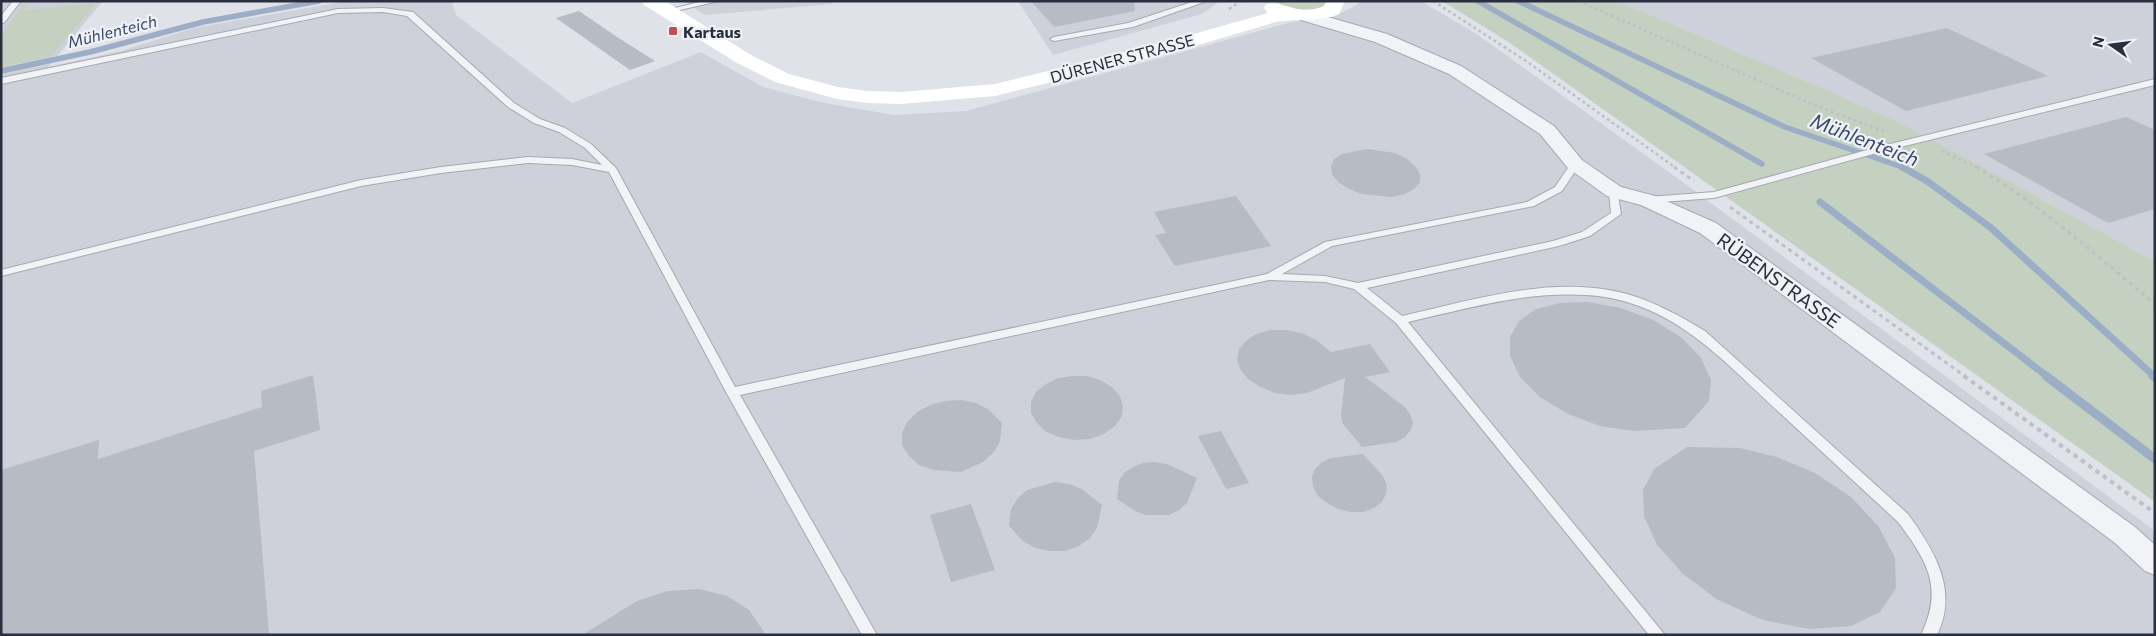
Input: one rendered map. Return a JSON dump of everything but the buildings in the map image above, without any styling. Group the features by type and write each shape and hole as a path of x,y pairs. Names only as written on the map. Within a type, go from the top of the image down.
{"main road":[{"name":"DÜRENER STRASSE","path":"953,95 1227,20 1258,8 1267,2"},
{"path":"1267,2 1280,11 1299,15"},
{"name":"DÜRENER STRASSE","path":"659,6 744,59 782,78 837,93 868,97 901,98 995,90 1170,47 1273,17 1325,13 1336,4"}],"street":[{"name":"RÜBENSTRASSE","path":"1336,4 1381,38"},
{"name":"RÜBENSTRASSE","path":"1299,15 1381,38 1455,70 1547,130 1574,164 1614,192 1648,200 1708,228 2125,535 2155,563"}],"lane":[{"path":"1,21 17,1"},
{"path":"659,6 715,1"},
{"path":"1054,39 1130,25 1203,1"},
{"path":"1,81 338,11 370,9 393,10 410,14 512,105 537,121 562,130 588,146 613,170 732,392 870,635"},
{"path":"1648,200 1714,194 1881,149 2155,82"},
{"path":"1,272 370,182 441,170 528,160 572,162 613,170"},
{"path":"1269,277 1329,244 1530,204 1558,189 1574,164"},
{"path":"732,392 1269,277 1325,280 1358,286 1552,245 1586,234 1616,214 1614,192"},
{"path":"1358,286 1400,320 1658,635"},
{"path":"1400,320 1529,294 1579,290 1612,294 1640,302 1673,316 1701,334 1904,518 1925,548 1939,580 1939,609 1932,631 1928,635"}],"path":[{"path":"1225,11 1241,1"},
{"path":"1434,1 1526,61 1714,194 2155,513"},
{"path":"1578,1 1814,105 1944,152 1961,160 2026,200 2155,304"}],"shaded area":[{"path":"1,1 103,1 48,67 121,51 194,28 347,1 452,1 456,15 572,103 701,52 763,87 824,103 894,115 966,111 1292,22 1334,17 1363,1 1421,1 1478,35 1673,175 2155,531 2155,635 1,635"},
{"path":"684,1 832,1 832,4 705,15"},
{"path":"1018,1 1220,1 1202,14 1053,55"},
{"path":"1618,1 2155,1 2155,261 1929,138 1827,90"}],"green space":[{"path":"26,1 32,1 25,10 97,3 50,57 1,67 1,35"},
{"path":"1277,1 1327,1 1323,7 1299,10 1287,8"},
{"path":"1442,1 1618,1 1893,120 2155,261 2155,502 1507,41"}],"waterway":[{"name":"Mühlenteich","path":"1,71 90,52 203,22 319,1"},
{"path":"1478,1 1762,164"},
{"name":"Mühlenteich","path":"1518,1 1785,127 1905,168"},
{"name":"Mühlenteich","path":"1902,167 1927,181 1990,227 2155,377 2153,376"},
{"path":"1820,202 2048,377"},
{"path":"2046,376 2155,459"}],"place":[{"name":"Kartaus","path":"673,31"}]}
